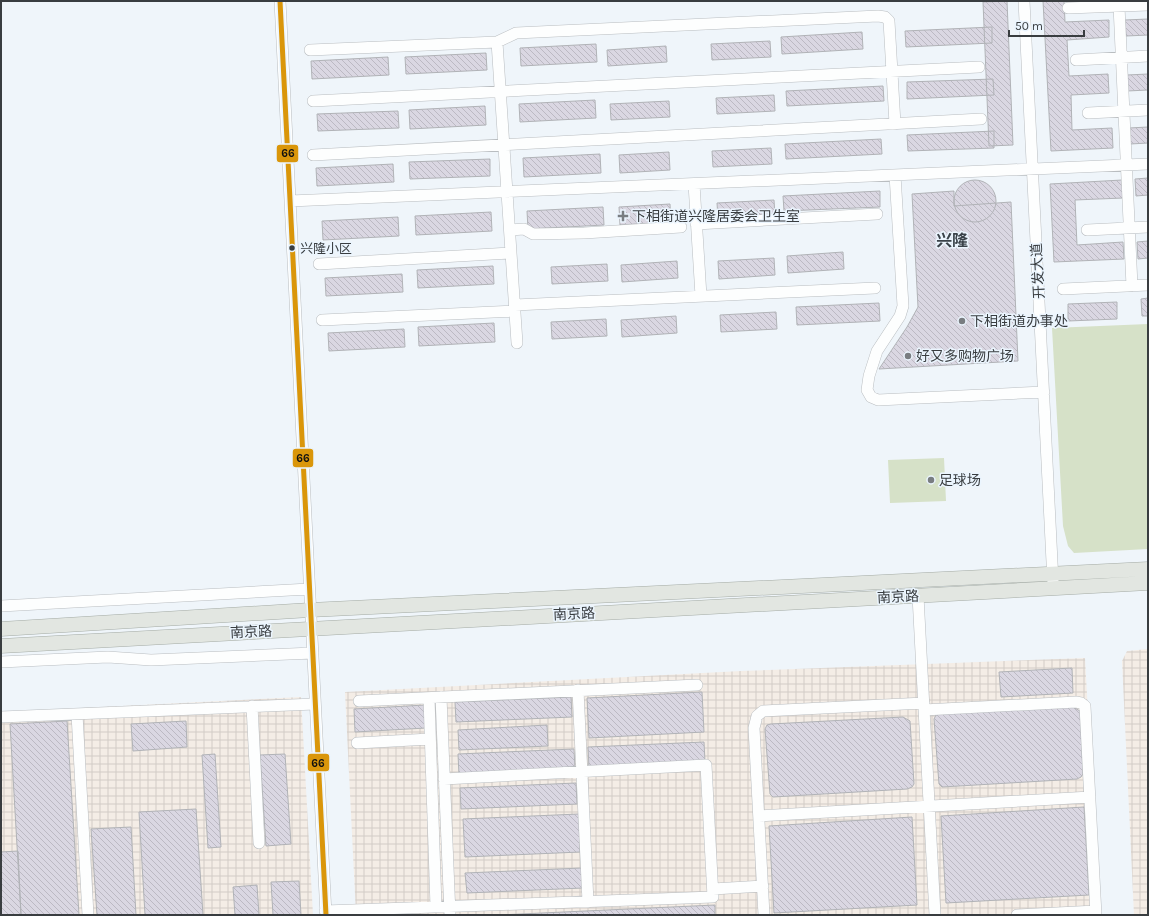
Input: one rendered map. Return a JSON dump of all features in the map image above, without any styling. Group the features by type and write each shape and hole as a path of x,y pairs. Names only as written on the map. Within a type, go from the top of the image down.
{"main road":[{"name":"南京路","path":"1,629 310,610 1148,569"},
{"name":"南京路","path":"1,646 1148,583"}],"street":[{"path":"280,1 326,913 436,907 450,911 588,902 713,897 706,765 444,779"},
{"name":"开发大道","path":"1024,1 1054,588"},
{"path":"1068,8 1148,5"},
{"path":"1120,6 1132,286"},
{"path":"310,50 497,42 516,33 878,16 885,17 889,21 895,124"},
{"path":"497,42 517,343"},
{"path":"1076,60 1148,56"},
{"path":"313,101 979,67"},
{"path":"1088,112 1148,110"},
{"path":"313,155 981,119"},
{"path":"290,202 1148,164"},
{"path":"895,175 903,306 900,316 877,351 869,376 867,390 871,397 878,400 1044,392"},
{"path":"694,184 701,296"},
{"path":"696,224 877,214"},
{"path":"510,230 524,229 533,234 584,233 681,227"},
{"path":"1087,230 1148,227"},
{"path":"319,264 511,253"},
{"path":"1063,288 1148,285"},
{"path":"322,320 701,296 875,288"},
{"path":"1,606 309,588"},
{"path":"918,596 935,915"},
{"path":"1,662 108,657 151,660 313,654"},
{"path":"359,702 697,685"},
{"path":"578,690 588,902"},
{"path":"441,697 450,911"},
{"path":"428,698 436,907"},
{"path":"764,915 754,728 754,721 757,716 763,712 924,706 1081,703 1085,706 1096,913 1017,915"},
{"path":"1,717 315,704"},
{"path":"252,706 260,843"},
{"path":"77,714 88,915"},
{"path":"357,743 430,739"},
{"path":"759,816 1090,797"},
{"path":"713,889 763,886"}],"shaded area":[{"path":"1148,649 1148,915 1134,915 1122,661 1127,651"},
{"path":"1085,658 1099,915 356,915 345,692 741,671"},
{"path":"301,697 313,915 1,915 1,712"}],"green space":[{"path":"1148,324 1148,549 1074,553 1068,546 1063,526 1052,328"},
{"path":"944,458 946,501 890,503 888,460"}],"building":[{"path":"1007,1 1013,145 989,146 983,2"},
{"path":"1043,1 1064,1 1065,22 1109,20 1109,37 1067,40 1069,76 1108,74 1109,93 1071,95 1072,130 1112,128 1113,148 1051,151"},
{"path":"1148,19 1148,35 1126,36 1125,20"},
{"path":"992,27 992,43 906,47 905,31"},
{"path":"862,32 863,49 782,54 781,37"},
{"path":"770,41 771,57 712,60 711,44"},
{"path":"596,44 597,62 521,66 520,48"},
{"path":"666,46 667,62 608,66 607,50"},
{"path":"486,53 487,70 406,74 405,57"},
{"path":"388,57 389,75 312,79 311,61"},
{"path":"1148,74 1148,90 1127,91 1127,75"},
{"path":"993,79 994,95 907,99 907,82"},
{"path":"883,86 884,101 787,106 786,91"},
{"path":"774,95 775,111 717,114 716,98"},
{"path":"595,100 596,118 520,122 519,104"},
{"path":"669,101 670,117 611,120 610,104"},
{"path":"485,106 486,125 410,129 409,110"},
{"path":"398,111 399,128 318,131 317,114"},
{"path":"1148,127 1148,143 1130,144 1129,128"},
{"path":"994,131 994,148 908,151 907,135"},
{"path":"881,139 882,154 786,159 785,144"},
{"path":"771,148 772,164 713,167 712,151"},
{"path":"669,152 670,170 620,173 619,155"},
{"path":"600,154 601,173 524,177 523,158"},
{"path":"490,159 490,176 410,179 409,162"},
{"path":"393,164 394,182 317,186 316,168"},
{"path":"1148,178 1148,195 1136,196 1135,179"},
{"path":"971,180 979,180 990,186 996,197 996,205 990,216 979,222 971,222 960,216 954,205 954,197 960,186"},
{"path":"1122,180 1123,198 1075,200 1077,245 1123,242 1124,259 1054,262 1050,184"},
{"path":"880,191 880,207 784,211 783,196"},
{"path":"954,191 954,206 1011,202 1018,361 879,369 907,327 918,307 912,194"},
{"path":"774,200 775,216 718,218 717,203"},
{"path":"670,204 671,222 620,225 619,207"},
{"path":"603,207 604,225 528,229 527,211"},
{"path":"491,212 492,231 416,235 415,216"},
{"path":"398,217 399,236 323,240 322,221"},
{"path":"1148,241 1148,258 1138,259 1137,242"},
{"path":"843,252 844,269 788,273 787,256"},
{"path":"774,258 775,275 719,279 718,261"},
{"path":"677,261 678,278 622,282 621,265"},
{"path":"607,264 608,281 552,284 551,267"},
{"path":"493,266 494,284 418,288 417,270"},
{"path":"402,274 403,292 326,296 325,278"},
{"path":"1148,298 1148,316 1142,316 1141,299"},
{"path":"1117,302 1117,319 1068,321 1068,304"},
{"path":"879,303 880,321 797,325 796,307"},
{"path":"776,312 777,329 721,332 720,315"},
{"path":"676,316 677,333 622,337 621,320"},
{"path":"606,319 607,336 552,339 551,322"},
{"path":"494,323 495,342 419,346 418,327"},
{"path":"404,329 405,347 329,351 328,333"},
{"path":"1072,668 1073,693 1001,697 999,672"},
{"path":"702,692 704,732 589,738 587,698"},
{"path":"571,697 572,717 456,722 455,702"},
{"path":"425,705 426,728 355,732 354,709"},
{"path":"1073,707 1080,711 1083,774 1081,777 1077,779 942,787 939,784 934,719 936,715"},
{"path":"903,717 910,721 914,784 912,787 907,789 773,797 770,794 765,729 767,725"},
{"path":"67,721 79,915 21,915 10,724"},
{"path":"186,721 187,747 133,751 131,724"},
{"path":"547,725 548,746 459,750 458,730"},
{"path":"704,742 705,762 589,767 588,747"},
{"path":"574,749 575,769 459,775 458,754"},
{"path":"215,754 221,847 208,848 202,755"},
{"path":"285,754 291,844 266,846 260,755"},
{"path":"576,783 577,804 461,809 460,788"},
{"path":"1084,807 1089,895 946,903 941,816"},
{"path":"196,809 203,915 145,915 139,812"},
{"path":"579,814 580,852 465,857 463,819"},
{"path":"912,817 917,905 774,913 769,826"},
{"path":"131,827 136,915 97,915 91,829"},
{"path":"18,851 21,915 1,915 1,852"},
{"path":"582,868 583,888 467,893 465,873"},
{"path":"299,881 301,915 273,915 271,882"},
{"path":"257,885 259,915 235,915 233,887"},
{"path":"715,905 715,915 499,915"}],"transit line":[{"name":"66","path":"280,1 326,915"}],"place":[{"name":"下相街道兴隆居委会卫生室","path":"623,216"},
{"name":"兴隆小区","path":"292,248"},
{"name":"下相街道办事处","path":"962,321"},
{"name":"好又多购物广场","path":"908,356"},
{"name":"足球场","path":"931,480"}],"district":[{"name":"兴隆","path":"952,240"}]}
